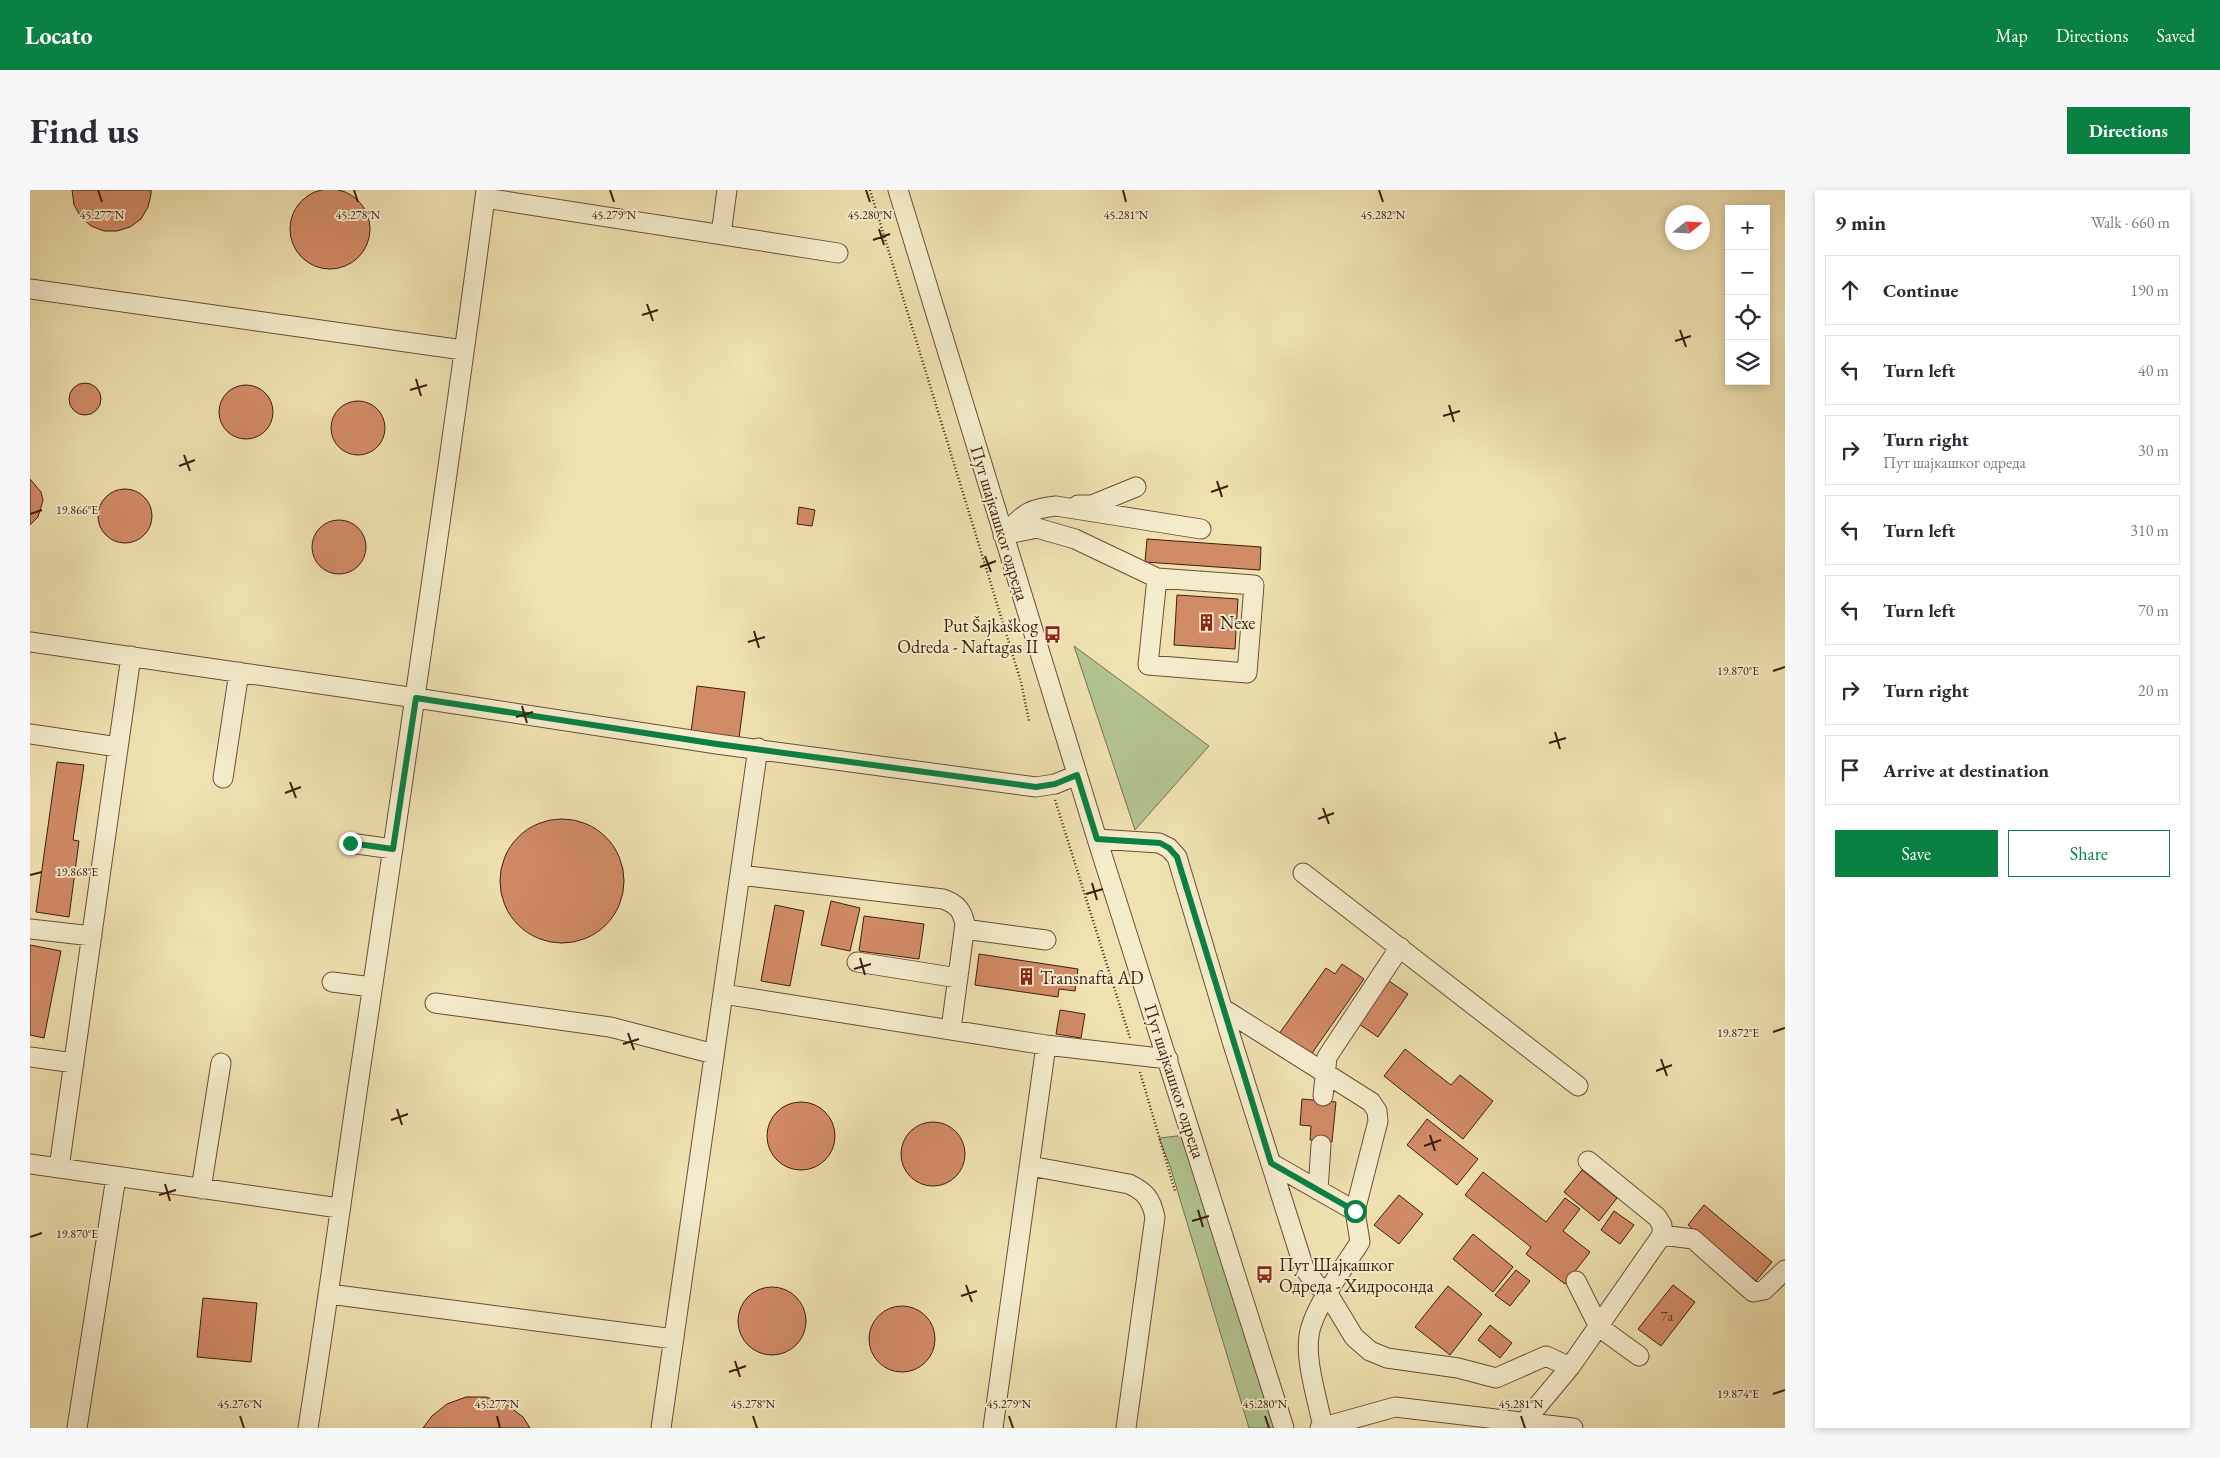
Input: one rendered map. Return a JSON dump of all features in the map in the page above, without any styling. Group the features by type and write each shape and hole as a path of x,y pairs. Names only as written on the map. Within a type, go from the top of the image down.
{"street":[{"path":"721,234 727,190"},
{"name":"Пут шајкашког одреда","path":"898,190 1077,775 1284,1428"},
{"path":"308,1428 416,698 486,194 838,252"},
{"path":"30,289 463,350"},
{"path":"1003,535 1027,512 1036,508 1092,505 1136,487"},
{"path":"1056,506 1201,529"},
{"path":"1003,535 1037,528 1075,539 1157,578 1254,585 1247,674 1148,665 1157,578"},
{"path":"30,642 708,742 1036,787 1077,775"},
{"path":"59,1168 130,656"},
{"path":"223,778 239,672"},
{"path":"30,734 118,747"},
{"path":"661,1428 758,748"},
{"path":"1097,839 1160,843 1169,848 1177,857 1232,1041 1304,1268 1316,1284 1328,1294 1354,1337 1370,1351 1387,1358 1458,1368 1496,1378 1546,1356 1570,1367"},
{"path":"350,843 393,849"},
{"path":"1303,873 1578,1086"},
{"path":"740,874 943,899 954,903 962,912 964,929 951,1030"},
{"path":"30,928 92,936"},
{"path":"964,929 1046,940"},
{"path":"1323,1096 1327,1057 1400,947"},
{"path":"857,962 958,978"},
{"path":"332,982 372,987"},
{"path":"723,994 1046,1045 1168,1059"},
{"path":"436,1003 610,1027 714,1054"},
{"path":"1222,1008 1371,1102 1377,1111 1378,1121 1355,1211 1360,1242 1315,1314 1309,1336 1309,1354 1321,1428 1395,1406 1449,1421 1525,1421 1573,1428"},
{"path":"1232,1041 1236,1034 1252,1026"},
{"path":"993,1428 1046,1045"},
{"path":"30,1056 74,1063"},
{"path":"201,1189 221,1063"},
{"path":"1318,1190 1321,1145"},
{"path":"1525,1421 1570,1367 1662,1235 1662,1225 1658,1217 1588,1161"},
{"path":"1271,1163 1355,1211"},
{"path":"30,1164 340,1208"},
{"path":"1030,1166 1129,1184 1143,1190 1151,1201 1155,1217 1126,1428"},
{"path":"77,1428 116,1177"},
{"path":"1662,1235 1693,1239 1753,1292 1764,1290 1785,1270"},
{"path":"1576,1281 1599,1327 1639,1356"},
{"path":"329,1294 674,1339"}],"path":[{"path":"870,190 1021,682 1029,721"},
{"path":"1050,784 1175,1191"}],"green space":[{"path":"1074,646 1209,746 1135,830"},
{"path":"1186,1135 1274,1428 1249,1428 1170,1166 1159,1138"}],"building":[{"path":"330,189 345,192 358,201 367,214 370,229 367,244 358,257 345,266 330,269 315,266 302,257 293,244 290,229 293,214 302,201 315,192"},
{"path":"72,190 151,190 151,194 148,207 141,219 130,227 117,231 104,231 91,226 81,217 74,205"},
{"path":"85,383 96,388 101,399 96,410 85,415 74,410 69,399 74,388"},
{"path":"246,385 256,387 265,393 271,402 273,412 271,422 265,431 256,437 246,439 236,437 227,431 221,422 219,412 221,402 227,393 236,387"},
{"path":"358,401 368,403 377,409 383,418 385,428 383,438 377,447 368,453 358,455 348,453 339,447 333,438 331,428 333,418 339,409 348,403"},
{"path":"30,479 41,492 43,500 38,517 30,525"},
{"path":"125,489 135,491 144,497 150,506 152,516 150,526 144,535 135,541 125,543 115,541 106,535 100,526 98,516 100,506 106,497 115,491"},
{"path":"799,507 815,510 812,526 797,524"},
{"path":"339,520 349,522 358,528 364,537 366,547 364,557 358,566 349,572 339,574 329,572 320,566 314,557 312,547 314,537 320,528 329,522"},
{"path":"1147,539 1261,547 1260,570 1145,562"},
{"name":"Nexe","path":"1177,595 1238,599 1235,649 1174,645"},
{"path":"697,686 745,692 739,738 691,732"},
{"path":"57,762 84,765 73,840 79,841 69,917 36,912"},
{"path":"562,819 586,824 606,837 619,857 624,881 619,905 606,925 586,938 562,943 538,938 518,925 505,905 500,881 505,857 518,837 538,824"},
{"path":"831,901 860,908 850,951 821,945"},
{"path":"775,905 804,911 790,986 761,981"},
{"path":"864,916 924,924 919,959 859,951"},
{"path":"30,945 61,951 44,1038 30,1035"},
{"name":"Transnafta AD","path":"979,954 1078,969 1075,991 1059,989 1058,997 975,985"},
{"path":"1342,964 1364,979 1310,1056 1279,1034 1326,968 1335,974"},
{"path":"1389,981 1408,994 1378,1037 1359,1024"},
{"path":"1060,1010 1085,1014 1081,1038 1056,1034"},
{"path":"1405,1049 1451,1085 1460,1075 1493,1101 1463,1139 1384,1076"},
{"path":"1302,1099 1336,1102 1332,1142 1310,1140 1311,1126 1300,1125"},
{"path":"801,1102 814,1105 825,1112 832,1123 835,1136 832,1149 825,1160 814,1167 801,1170 788,1167 777,1160 770,1149 767,1136 770,1123 777,1112 788,1105"},
{"path":"1427,1119 1478,1159 1457,1185 1407,1145"},
{"path":"933,1122 951,1127 956,1131 960,1136 965,1154 960,1172 956,1177 951,1181 933,1186 915,1181 910,1177 906,1172 901,1154 906,1136 910,1131 915,1127"},
{"path":"1582,1170 1617,1198 1599,1221 1564,1192"},
{"path":"1483,1172 1546,1222 1565,1198 1580,1209 1563,1231 1590,1252 1565,1284 1526,1254 1531,1247 1465,1195"},
{"path":"1399,1195 1423,1214 1399,1244 1374,1225"},
{"path":"1704,1205 1772,1262 1756,1281 1688,1225"},
{"path":"1614,1211 1634,1225 1620,1244 1601,1230"},
{"path":"1473,1234 1513,1267 1493,1292 1453,1259"},
{"path":"1516,1270 1530,1281 1510,1306 1495,1295"},
{"path":"1673,1285 1695,1302 1661,1346 1638,1329"},
{"path":"1448,1286 1482,1314 1450,1355 1415,1327"},
{"path":"772,1287 785,1290 796,1297 803,1308 806,1321 803,1334 796,1345 785,1352 772,1355 759,1352 748,1345 741,1334 738,1321 741,1308 748,1297 759,1290"},
{"path":"203,1298 257,1303 251,1362 197,1357"},
{"path":"902,1306 914,1309 925,1316 932,1327 935,1339 932,1351 925,1362 914,1369 902,1372 890,1369 879,1362 872,1351 869,1339 872,1327 879,1316 890,1309"},
{"path":"1490,1325 1512,1343 1500,1358 1478,1340"},
{"path":"466,1397 486,1397 506,1404 523,1417 530,1428 423,1428 432,1416 447,1404"}],"place":[{"name":"Nexe","path":"1206,622"},
{"name":"Put Šajkaškog Odreda - Naftagas II","path":"1052,635"},
{"name":"Transnafta AD","path":"1026,977"},
{"name":"Пут Шајкашког Одреда - Хидросонда","path":"1265,1274"}],"route":[{"path":"350,843 393,849 416,698 717,744 758,748 1036,787 1055,784 1077,775 1097,839 1160,843 1169,848 1177,857 1271,1163 1355,1211"}]}
